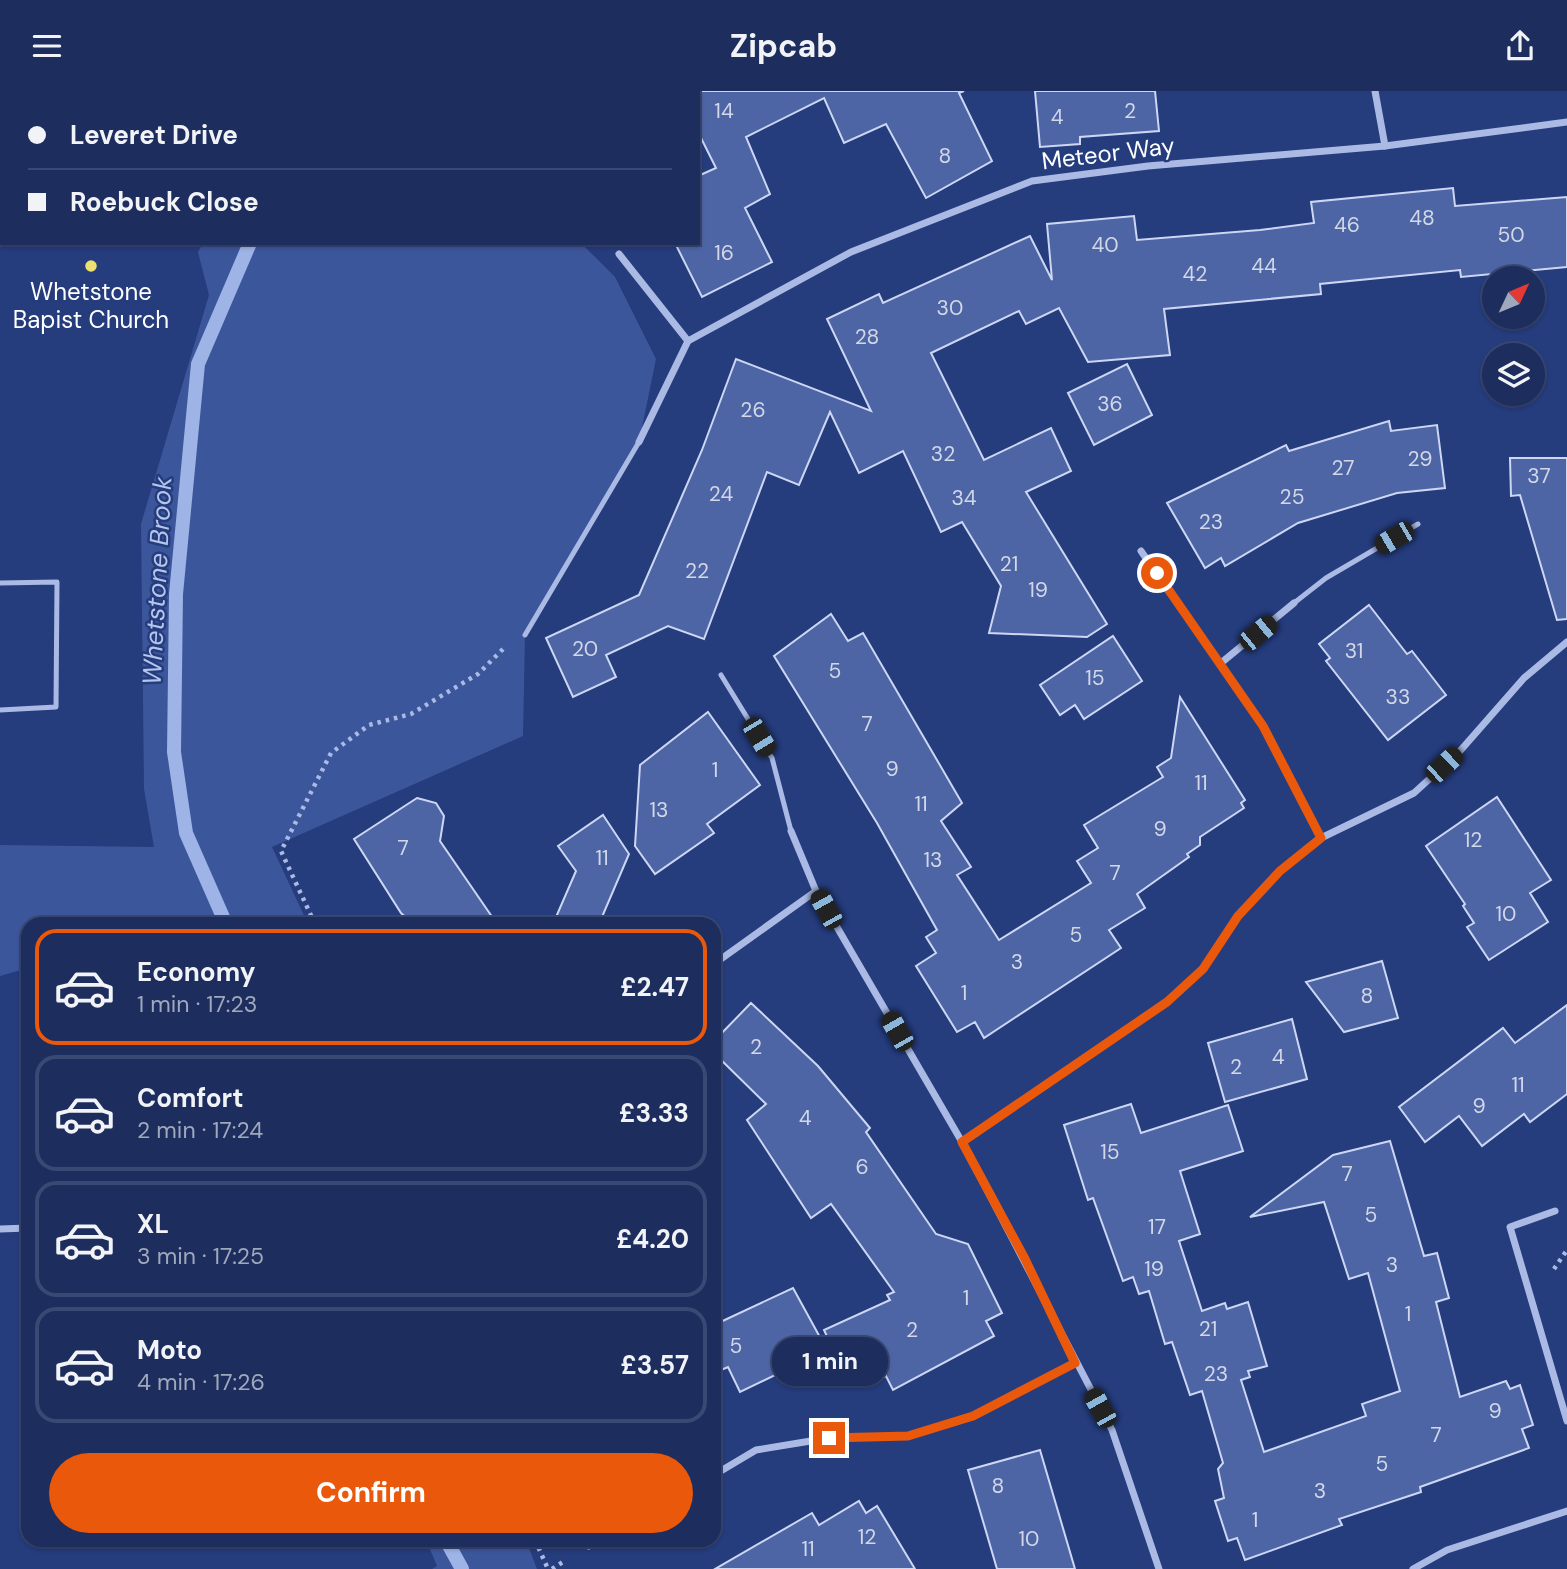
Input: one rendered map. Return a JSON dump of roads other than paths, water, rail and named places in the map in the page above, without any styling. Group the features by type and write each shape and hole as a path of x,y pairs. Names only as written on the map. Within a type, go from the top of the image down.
{"street":[{"path":"1375,91 1385,146"},
{"name":"Meteor Way","path":"688,341 851,252 1032,181 1148,166 1385,146 1567,122"},
{"path":"619,254 688,341 639,442"},
{"path":"1141,551 1263,726 1321,838"},
{"path":"1221,663 1294,603"},
{"path":"962,1142 1167,1002 1203,969 1238,916 1280,871 1321,838 1414,793 1460,751 1524,678 1567,642"},
{"path":"791,831 816,891 962,1142 1112,1430 1159,1569"},
{"path":"721,959 816,891"},
{"path":"1556,1211 1510,1227 1567,1421"},
{"path":"0,1229 21,1228"},
{"path":"721,1471 756,1450 829,1438 908,1436 973,1416 1075,1363"},
{"path":"1413,1569 1447,1550 1567,1511"}],"lane":[{"path":"525,635 639,442"},
{"path":"1294,603 1326,578 1418,524"},
{"path":"0,583 57,582 56,707 0,710"},
{"path":"722,675 772,758 791,831"}],"waterway":[{"name":"Whetstone Brook","path":"223,917 186,833 174,752 176,594 198,364 249,245"},
{"name":"Whetstone Brook","path":"450,1547 462,1569"}],"place":[{"name":"Whetstone Bapist Church","path":"91,266"}]}
